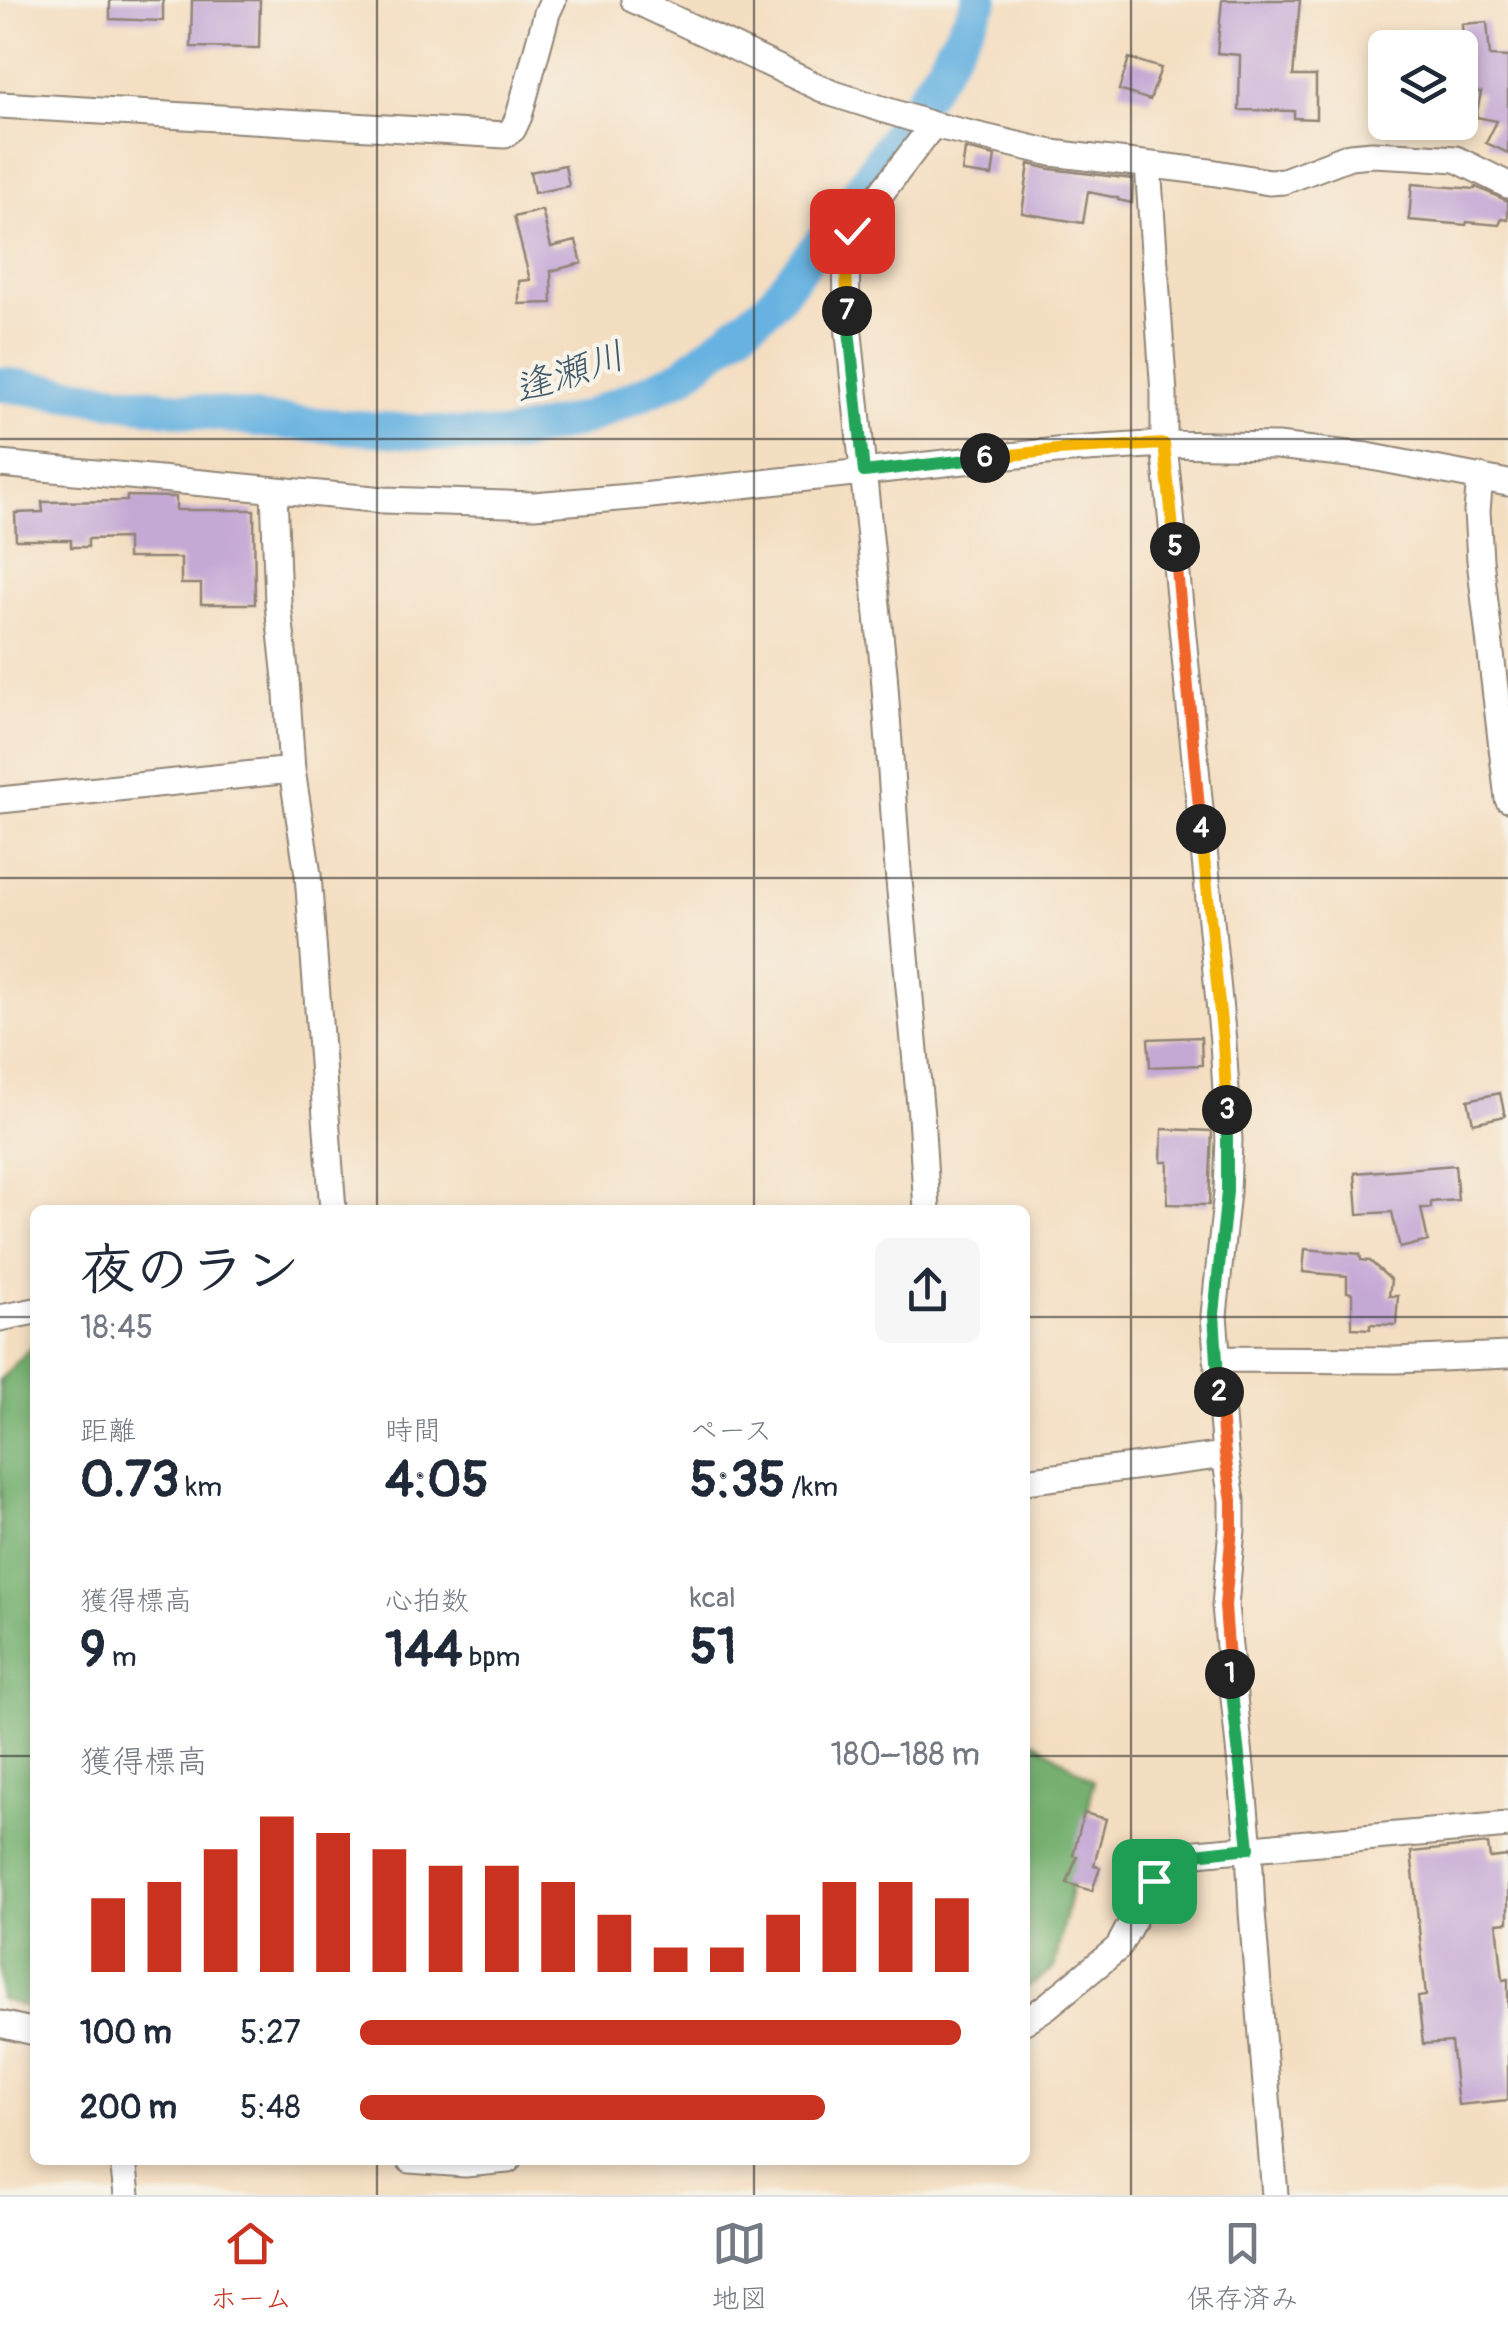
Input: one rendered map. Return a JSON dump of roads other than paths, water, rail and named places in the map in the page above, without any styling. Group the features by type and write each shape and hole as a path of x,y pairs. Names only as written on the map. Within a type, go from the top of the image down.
{"street":[{"path":"0,106 504,135 513,129 519,116 553,0"},
{"path":"634,0 830,93 933,125 1052,153 1268,182 1284,181 1350,156 1456,159 1508,185"},
{"path":"928,1205 884,674 847,314 846,240 933,125"},
{"path":"1148,166 1164,444 1223,1042 1227,1192 1214,1314 1232,1500 1225,1606 1249,1848 1275,2195"},
{"path":"0,464 384,500 534,504 642,496 1056,450 1164,444 1277,446 1366,456 1508,484"},
{"path":"1480,477 1480,560 1508,798"},
{"path":"274,491 278,604 292,770 308,875 333,1205"},
{"path":"0,800 292,770"},
{"path":"0,1318 30,1311"},
{"path":"1216,1359 1396,1360 1508,1355"},
{"path":"1030,1480 1225,1454"},
{"path":"1030,2018 1118,1948 1168,1860 1186,1854 1508,1825"},
{"path":"0,2024 30,2031"},
{"path":"123,2165 127,2195"}],"waterway":[{"name":"逢瀬川","path":"0,384 266,421 505,438 586,418 681,376 768,307 844,214 941,69 981,0"}]}
